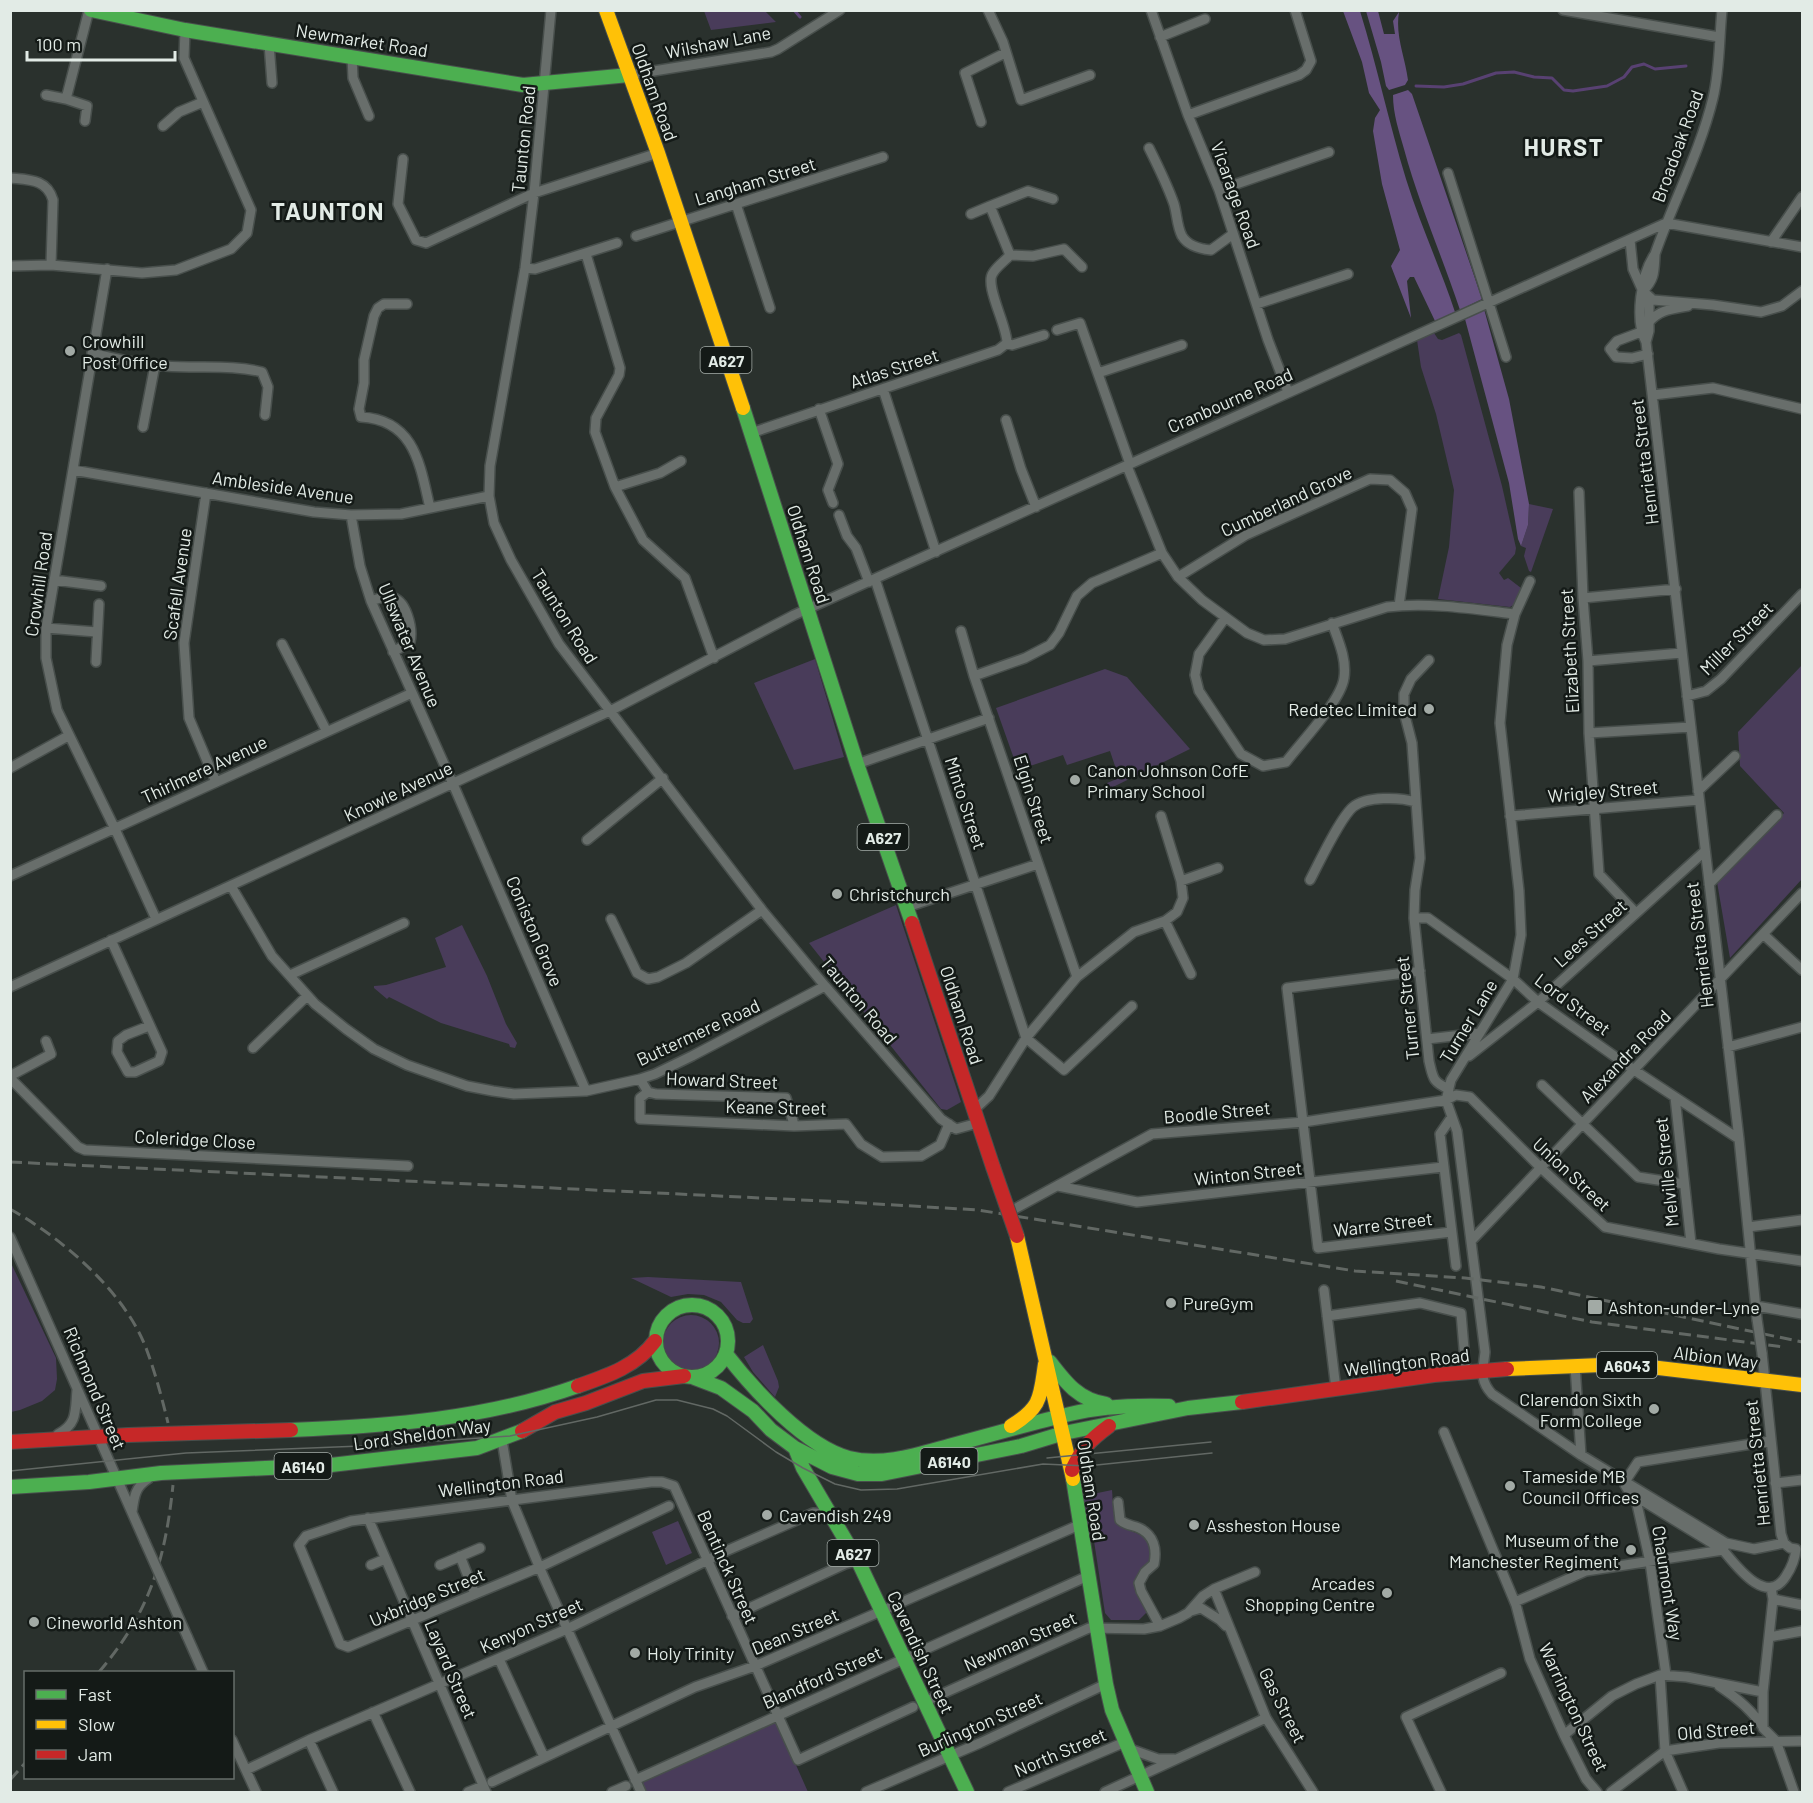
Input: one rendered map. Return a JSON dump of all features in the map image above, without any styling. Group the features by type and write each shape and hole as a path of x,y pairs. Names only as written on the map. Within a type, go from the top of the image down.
{"main road":[{"name":"Newmarket Road","path":"90,10 120,14 185,30 523,85 629,75"},
{"name":"Oldham Road","path":"606,10 658,153 751,433 801,612 907,907 1017,1236 1072,1470 1079,1525 1112,1710 1126,1745 1134,1780 1147,1792"},
{"name":"A6140","path":"655,1341 658,1327 669,1313 678,1307 696,1305 710,1310 723,1322 728,1338 726,1353"},
{"path":"655,1341 658,1355 663,1363 674,1373 688,1377 703,1376 712,1371 721,1363 726,1353 779,1414 803,1435 843,1457 832,1467 821,1497"},
{"name":"Lord Sheldon Way","path":"10,1442 361,1428 463,1417 556,1395 615,1372 641,1358 655,1341"},
{"path":"1046,1357 1078,1395 1097,1404 1114,1405"},
{"name":"A627","path":"994,1435 1026,1417 1041,1398 1046,1357"},
{"name":"Albion Way","path":"1481,1371 1625,1364 1803,1384"},
{"name":"Wellington Road","path":"832,1467 858,1474 882,1474 1037,1442 1064,1433 1188,1407 1278,1398 1434,1375 1481,1371"},
{"name":"Lord Sheldon Way","path":"10,1487 89,1482 161,1473 331,1465 477,1448 527,1429 555,1412 586,1403 643,1381 688,1377 721,1388 753,1411 771,1430 795,1448 832,1467"},
{"name":"A6140","path":"586,1403 649,1388 675,1386 696,1389 721,1398 771,1430"},
{"name":"Wellington Road","path":"843,1457 876,1461 902,1457 994,1435 1060,1416 1114,1405 1148,1404 1188,1407"},
{"name":"A6043","path":"1072,1470 1087,1443 1115,1423"},
{"name":"Cavendish Street","path":"795,1448 803,1468 860,1563 904,1659 918,1705 951,1755 967,1792"}],"street":[{"path":"66,99 90,10"},
{"name":"Taunton Road","path":"551,10 525,268 491,453 489,496 494,523 511,560 559,644 762,910 941,1119 949,1124"},
{"name":"Wilshaw Lane","path":"629,75 771,52 840,10"},
{"path":"988,10 1003,42 1021,100 1090,75"},
{"name":"Vicarage Road","path":"1151,10 1188,115 1219,190 1268,340 1288,392"},
{"path":"1188,115 1299,75 1306,70 1311,61 1295,10"},
{"path":"1563,10 1719,37"},
{"name":"Broadoak Road","path":"1643,291 1643,280 1648,264 1655,254 1695,154 1713,99 1719,73 1722,10"},
{"path":"1161,37 1205,19"},
{"path":"10,266 51,265 142,273 176,270 231,249 247,233 252,210 184,58 185,30"},
{"path":"269,44 272,83"},
{"path":"981,122 965,72 1005,53"},
{"path":"352,57 353,78 369,116"},
{"path":"46,95 87,106 85,121"},
{"path":"163,126 179,112 203,102"},
{"path":"1149,148 1162,173 1174,205 1181,235 1188,243 1199,249 1211,250 1233,234"},
{"path":"1219,190 1329,152"},
{"path":"403,159 398,204 416,240 426,243 534,193 658,153"},
{"name":"Langham Street","path":"636,236 883,157"},
{"path":"1448,173 1487,303 1506,357"},
{"path":"10,178 43,183 51,193 53,200 51,265"},
{"path":"971,214 1028,191 1053,199"},
{"path":"1771,242 1803,197"},
{"path":"736,204 770,308"},
{"path":"990,206 1010,255"},
{"path":"1666,223 1803,247"},
{"name":"Cranbourne Road","path":"801,612 1666,223"},
{"path":"1630,240 1633,269 1643,291 1653,300 1761,312 1782,306 1803,291"},
{"path":"525,268 535,269 617,243"},
{"path":"1007,342 1006,330 990,284 991,274 1010,255 1033,256 1064,249 1082,267"},
{"path":"586,254 620,368 619,375 595,424 595,432 615,487 643,540 685,578 714,658"},
{"name":"Crowhill Road","path":"107,269 46,628 46,658 57,710 156,919"},
{"path":"1257,304 1348,274"},
{"name":"Henrietta Street","path":"1643,291 1650,305 1646,342"},
{"name":"Henrietta Street","path":"1643,291 1640,303 1641,332 1648,354 1676,589 1739,1139 1770,1441 1784,1543"},
{"path":"406,304 384,304 374,315 364,360 364,383 359,409 361,417 380,419 395,427 413,447 430,508"},
{"path":"1649,322 1663,310 1700,304"},
{"path":"1057,330 1080,323 1128,465 1162,553 1178,577 1202,600 1246,633 1264,640 1285,639 1387,607 1399,606 1432,606 1515,614"},
{"path":"1641,332 1617,341 1610,349 1616,357 1632,358 1648,354"},
{"name":"Atlas Street","path":"751,433 998,350 1007,342 1012,345 1044,335"},
{"path":"1098,372 1182,345"},
{"path":"92,353 123,361 155,365 248,368 262,372 268,387 265,415"},
{"path":"143,428 155,365"},
{"path":"1653,395 1713,388 1803,409"},
{"path":"882,389 936,552"},
{"path":"819,410 838,464 828,490 833,503"},
{"path":"1006,420 1036,507"},
{"path":"615,487 660,473 681,461"},
{"name":"Ambleside Avenue","path":"73,470 314,512 351,515 401,514 489,496"},
{"name":"Cumberland Grove","path":"1178,577 1246,535 1370,479 1390,480 1405,493 1412,509 1399,606"},
{"name":"Elizabeth Street","path":"1579,492 1588,661 1589,733 1599,874 1636,913"},
{"name":"Scafell Avenue","path":"206,493 184,643 189,718 216,782"},
{"name":"Ullswater Avenue","path":"351,515 360,566 371,601 453,784"},
{"name":"Minto Street","path":"839,515 847,536 856,548 872,580 1026,1038"},
{"path":"975,676 1045,648 1059,633 1077,596 1083,590 1092,583 1162,553"},
{"path":"54,580 101,586"},
{"name":"Turner Lane","path":"1446,1100 1451,1080 1513,979 1521,935 1519,891 1500,723 1507,645 1515,614 1530,581"},
{"path":"1583,598 1676,589"},
{"name":"Miller Street","path":"1687,696 1706,691 1722,679 1803,594"},
{"path":"371,601 388,596 397,599 406,610 412,632 410,642 393,652"},
{"path":"96,662 99,604"},
{"name":"Knowle Avenue","path":"10,987 610,711 801,612"},
{"path":"1225,618 1199,654 1195,675 1199,691 1241,754 1263,766 1286,762 1336,698 1344,678 1344,667 1343,656 1332,623"},
{"path":"46,628 97,632"},
{"name":"Elgin Street","path":"961,631 1077,977"},
{"path":"282,644 326,730"},
{"path":"1588,661 1682,653"},
{"name":"Turner Street","path":"1429,660 1411,679 1404,694 1404,712 1412,743 1420,858 1415,890 1416,917 1427,1039 1433,1078 1439,1085 1449,1089"},
{"name":"Thirlmere Avenue","path":"10,876 326,730 412,693"},
{"path":"857,764 989,718"},
{"path":"1589,733 1691,726"},
{"path":"10,768 68,736"},
{"path":"1699,796 1736,756"},
{"path":"587,840 663,778"},
{"name":"Coniston Grove","path":"453,784 586,1091"},
{"name":"Wrigley Street","path":"1510,816 1699,796"},
{"path":"1310,880 1346,817 1356,805 1364,802 1405,798 1416,802"},
{"path":"1709,884 1777,815"},
{"path":"949,1124 956,1129 976,1116 1026,1038 1077,977 1134,932 1165,921 1177,912 1183,898 1181,881 1161,816"},
{"name":"Lees Street","path":"1466,1058 1538,1002 1705,851"},
{"path":"907,907 1038,864"},
{"path":"1181,881 1218,868"},
{"name":"Buttermere Road","path":"231,886 272,956 307,996 337,1022 374,1049 439,1078 466,1086 514,1094 586,1091 640,1079 692,1056 825,986"},
{"name":"Alexandra Road","path":"1471,1240 1803,893"},
{"path":"611,920 637,973 648,979 658,977 686,963 762,910"},
{"name":"Lord Street","path":"1416,917 1428,918 1513,979 1538,1002 1634,1070 1739,1139"},
{"path":"1165,921 1191,974"},
{"path":"290,975 404,923"},
{"path":"1763,934 1803,970"},
{"path":"111,940 162,1052 159,1061 151,1066 128,1072 117,1052 118,1041 126,1035 149,1026"},
{"path":"1310,1183 1287,988 1420,971"},
{"path":"253,1048 307,996"},
{"path":"1026,1038 1064,1070 1132,1006"},
{"path":"1728,1047 1803,1027"},
{"path":"1427,1039 1480,1033"},
{"name":"Coleridge Close","path":"46,1041 51,1054 10,1077 78,1147 85,1150 408,1166"},
{"name":"Howard Street","path":"640,1079 648,1092 786,1098 792,1121"},
{"path":"1542,1085 1638,1177 1684,1184"},
{"name":"Keane Street","path":"648,1092 640,1098 640,1119 794,1126 846,1124 861,1144 882,1157 921,1156 940,1145 949,1124"},
{"name":"Union Street","path":"1446,1100 1456,1095 1470,1097 1541,1168 1605,1227 1803,1261"},
{"name":"Melville Street","path":"1675,1097 1691,1243"},
{"path":"1446,1100 1457,1131 1485,1352 1481,1371"},
{"name":"Boodle Street","path":"1009,1212 1152,1134 1304,1122 1446,1100"},
{"path":"1451,1118 1440,1134 1456,1266"},
{"name":"Winton Street","path":"1058,1186 1137,1202 1443,1167"},
{"name":"Warre Street","path":"1310,1183 1318,1248 1451,1232"},
{"path":"1748,1227 1803,1220"},
{"name":"Richmond Street","path":"10,1237 203,1671"},
{"path":"1324,1290 1336,1389"},
{"path":"1327,1316 1419,1303 1461,1313 1466,1372"},
{"path":"1756,1306 1803,1314"},
{"path":"1575,1366 1581,1455"},
{"name":"Wellington Road","path":"1481,1371 1482,1381 1492,1394 1581,1455 1626,1480 1725,1547"},
{"path":"44,1439 69,1429 75,1414 77,1388"},
{"name":"Warrington Street","path":"1444,1432 1515,1602 1530,1659 1586,1779 1597,1792"},
{"path":"502,1440 512,1501 641,1792"},
{"path":"1626,1480 1638,1462 1770,1441"},
{"path":"132,1512 135,1492 140,1484 161,1473"},
{"name":"Wellington Road","path":"1626,1480 1630,1493 1637,1498 1725,1547 1754,1549 1784,1543"},
{"path":"1775,1483 1803,1480"},
{"name":"Wellington Road","path":"334,1526 368,1518 651,1482 662,1482 674,1486"},
{"name":"Bentinck Street","path":"674,1486 798,1760"},
{"name":"Chaumont Way","path":"1637,1498 1650,1562 1663,1675 1665,1751 1683,1792"},
{"path":"1118,1502 1120,1521 1141,1529 1151,1537 1154,1544 1154,1564 1145,1572 1139,1583 1160,1626"},
{"name":"Uxbridge Street","path":"334,1526 306,1536 300,1545 340,1644 354,1646 540,1567 662,1506"},
{"name":"Kenyon Street","path":"246,1770 309,1740 567,1629 707,1559 813,1513 830,1514"},
{"name":"Layard Street","path":"368,1518 487,1787"},
{"name":"Dean Street","path":"468,1792 487,1787 544,1757 695,1687 755,1666 1079,1525"},
{"path":"1515,1602 1586,1571 1650,1562 1725,1547 1741,1572 1761,1587 1772,1588 1780,1584 1798,1563 1799,1548 1790,1548 1784,1543"},
{"path":"440,1565 480,1548"},
{"path":"460,1556 475,1594"},
{"path":"371,1565 385,1559"},
{"path":"732,1616 845,1564 860,1563"},
{"path":"1097,1627 1126,1630 1160,1626 1191,1611 1203,1596 1214,1588 1255,1572"},
{"name":"Blandford Street","path":"635,1780 1088,1576"},
{"name":"Gas Street","path":"1214,1588 1266,1718 1312,1792"},
{"path":"1763,1728 1763,1692 1773,1599 1772,1588"},
{"path":"1773,1599 1803,1605"},
{"name":"Gas Street","path":"1191,1611 1201,1608 1220,1620 1229,1630"},
{"name":"Newman Street","path":"798,1760 1078,1632 1097,1627"},
{"path":"1769,1637 1803,1631"},
{"path":"499,1659 544,1757"},
{"path":"1442,1792 1406,1717 1501,1673"},
{"path":"1564,1735 1612,1696 1636,1684 1663,1675 1763,1692"},
{"path":"1714,1683 1736,1697 1755,1715 1763,1728 1776,1741 1790,1791"},
{"name":"Burlington Street","path":"866,1792 1106,1684"},
{"path":"373,1712 410,1792"},
{"path":"1105,1792 1266,1718"},
{"path":"309,1740 333,1792"},
{"name":"Old Street","path":"1611,1792 1665,1751 1719,1743 1803,1741"},
{"path":"234,1744 256,1792"},
{"path":"1126,1745 1139,1754 1158,1759 1179,1759"},
{"name":"North Street","path":"1008,1792 1126,1745"},
{"path":"612,1792 626,1786"}],"shaded area":[{"path":"704,11 765,11 776,22 711,30"},
{"path":"1343,11 1360,11 1406,179 1455,312 1435,321 1414,277 1410,277 1407,281 1411,318 1391,266 1400,250 1382,184 1373,131 1375,118 1380,110 1369,93 1362,62"},
{"path":"1366,11 1378,11 1384,34 1395,34 1393,21 1399,12 1399,38 1408,80 1405,85 1389,90 1386,86"},
{"path":"1408,90 1412,94 1482,299 1460,310 1417,190 1397,122 1393,95"},
{"path":"1484,309 1509,399 1529,504 1528,525 1521,546 1509,483 1465,319"},
{"path":"1434,333 1438,339 1442,340 1459,333 1461,335 1502,486 1516,548 1515,554 1499,573 1504,580 1508,578 1521,588 1515,604 1510,607 1438,599 1449,547 1454,490 1436,414 1421,367 1417,340"},
{"path":"1529,504 1553,509 1531,572 1524,556 1526,548 1521,546 1528,525"},
{"path":"815,659 844,757 794,770 754,683"},
{"path":"1802,665 1802,879 1730,958 1717,882 1784,813 1740,766 1738,732"},
{"path":"1105,669 1127,677 1190,749 1109,789 1107,783 1119,778 1110,751 1067,765 1063,755 1018,770 996,708"},
{"path":"896,905 961,1102 947,1110 941,1109 809,943"},
{"path":"462,925 487,976 506,1024 517,1043 515,1048 510,1047 509,1044 441,1023 389,997 387,999 374,988 374,986 386,985 446,967 435,938"},
{"path":"11,1263 56,1358 57,1379 55,1390 42,1401 11,1412"},
{"path":"631,1278 741,1282 753,1319 750,1323 743,1323 737,1320 721,1302 704,1295 688,1294 671,1297"},
{"path":"691,1315 702,1317 711,1323 717,1332 719,1343 717,1354 711,1363 702,1369 691,1371 680,1369 671,1363 665,1354 663,1343 665,1332 671,1323 680,1317"},
{"path":"763,1345 778,1381 779,1387 775,1397 753,1372 744,1357"},
{"path":"1112,1490 1115,1519 1120,1526 1142,1536 1150,1550 1149,1561 1136,1581 1138,1593 1147,1612 1139,1620 1111,1620 1105,1613 1094,1541 1089,1535 1083,1496"},
{"path":"678,1521 692,1553 666,1565 652,1532"},
{"path":"776,1720 808,1792 643,1792 638,1781"}],"waterway":[{"path":"794,10 800,17"},
{"path":"1416,86 1444,87 1463,84 1496,73 1514,72 1534,77 1552,78 1564,90 1573,91 1607,86 1624,77 1632,67 1644,64 1655,69 1686,66"}],"tram line":[{"path":"10,1471 186,1453 361,1446 510,1436 597,1417 656,1400 677,1400 713,1409 727,1416 776,1452 803,1468 835,1484 861,1490 897,1489 1043,1464 1087,1466 1212,1453"},
{"path":"1047,1458 1211,1442"}],"railway":[{"path":"10,1162 978,1210 1355,1271 1465,1278 1541,1287 1802,1342"},
{"path":"10,1209 70,1251 89,1268 123,1306 146,1348 168,1423"},
{"path":"1396,1281 1592,1322 1783,1347"},
{"path":"100,1671 131,1629 152,1585 165,1538 173,1485"},
{"path":"10,1780 24,1764"}],"traffic: fast":[{"path":"91,10 185,30 523,85 629,75"},
{"path":"743,408 857,764 912,923"},
{"path":"685,1305 699,1305 718,1315 728,1334 728,1341 728,1348 718,1367 699,1377 685,1377 666,1367 656,1348 656,1334 666,1315 685,1305"},
{"path":"726,1354 765,1399 798,1429 832,1452 862,1460 889,1460 916,1455 1082,1411 1119,1407 1169,1406"},
{"path":"1050,1362 1074,1389 1088,1399 1106,1404"},
{"path":"692,1377 721,1388 753,1411 771,1430 795,1448 832,1467 858,1474 882,1474 1021,1446 1064,1433 1188,1408 1242,1402"},
{"path":"291,1430 436,1419 508,1406 578,1386"},
{"path":"10,1487 89,1482 161,1473 331,1465 477,1448 522,1431"},
{"path":"795,1448 803,1468 859,1563 967,1792"},
{"path":"1073,1479 1112,1710 1147,1792"}],"traffic: slow":[{"path":"606,10 658,153 743,408"},
{"path":"1017,1236 1073,1479"},
{"path":"1011,1426 1029,1413 1038,1400 1045,1364"},
{"path":"1507,1369 1625,1364 1802,1385"}],"traffic: jam":[{"path":"912,923 993,1167"},
{"path":"993,1167 1017,1236"},
{"path":"578,1386 630,1364 648,1350 655,1341"},
{"path":"1242,1402 1434,1375 1507,1369"},
{"path":"522,1431 555,1412 586,1403 643,1381 684,1376"},
{"path":"1072,1470 1087,1445 1109,1426"},
{"path":"10,1442 128,1435 291,1430"}],"place":[{"name":"Crowhill Post Office","path":"70,351"},
{"name":"Redetec Limited","path":"1429,709"},
{"name":"Canon Johnson CofE Primary School","path":"1075,780"},
{"name":"Christchurch","path":"837,894"},
{"name":"PureGym","path":"1171,1303"},
{"name":"Ashton-under-Lyne","path":"1595,1307"},
{"name":"Clarendon Sixth Form College","path":"1654,1409"},
{"name":"Tameside MB Council Offices","path":"1510,1486"},
{"name":"Cavendish 249","path":"767,1515"},
{"name":"Assheston House","path":"1194,1525"},
{"name":"Museum of the Manchester Regiment","path":"1631,1550"},
{"name":"Arcades Shopping Centre","path":"1387,1593"},
{"name":"Cineworld Ashton","path":"34,1622"},
{"name":"Holy Trinity","path":"635,1653"}],"district":[{"name":"HURST","path":"1564,146"},
{"name":"TAUNTON","path":"328,210"}]}
